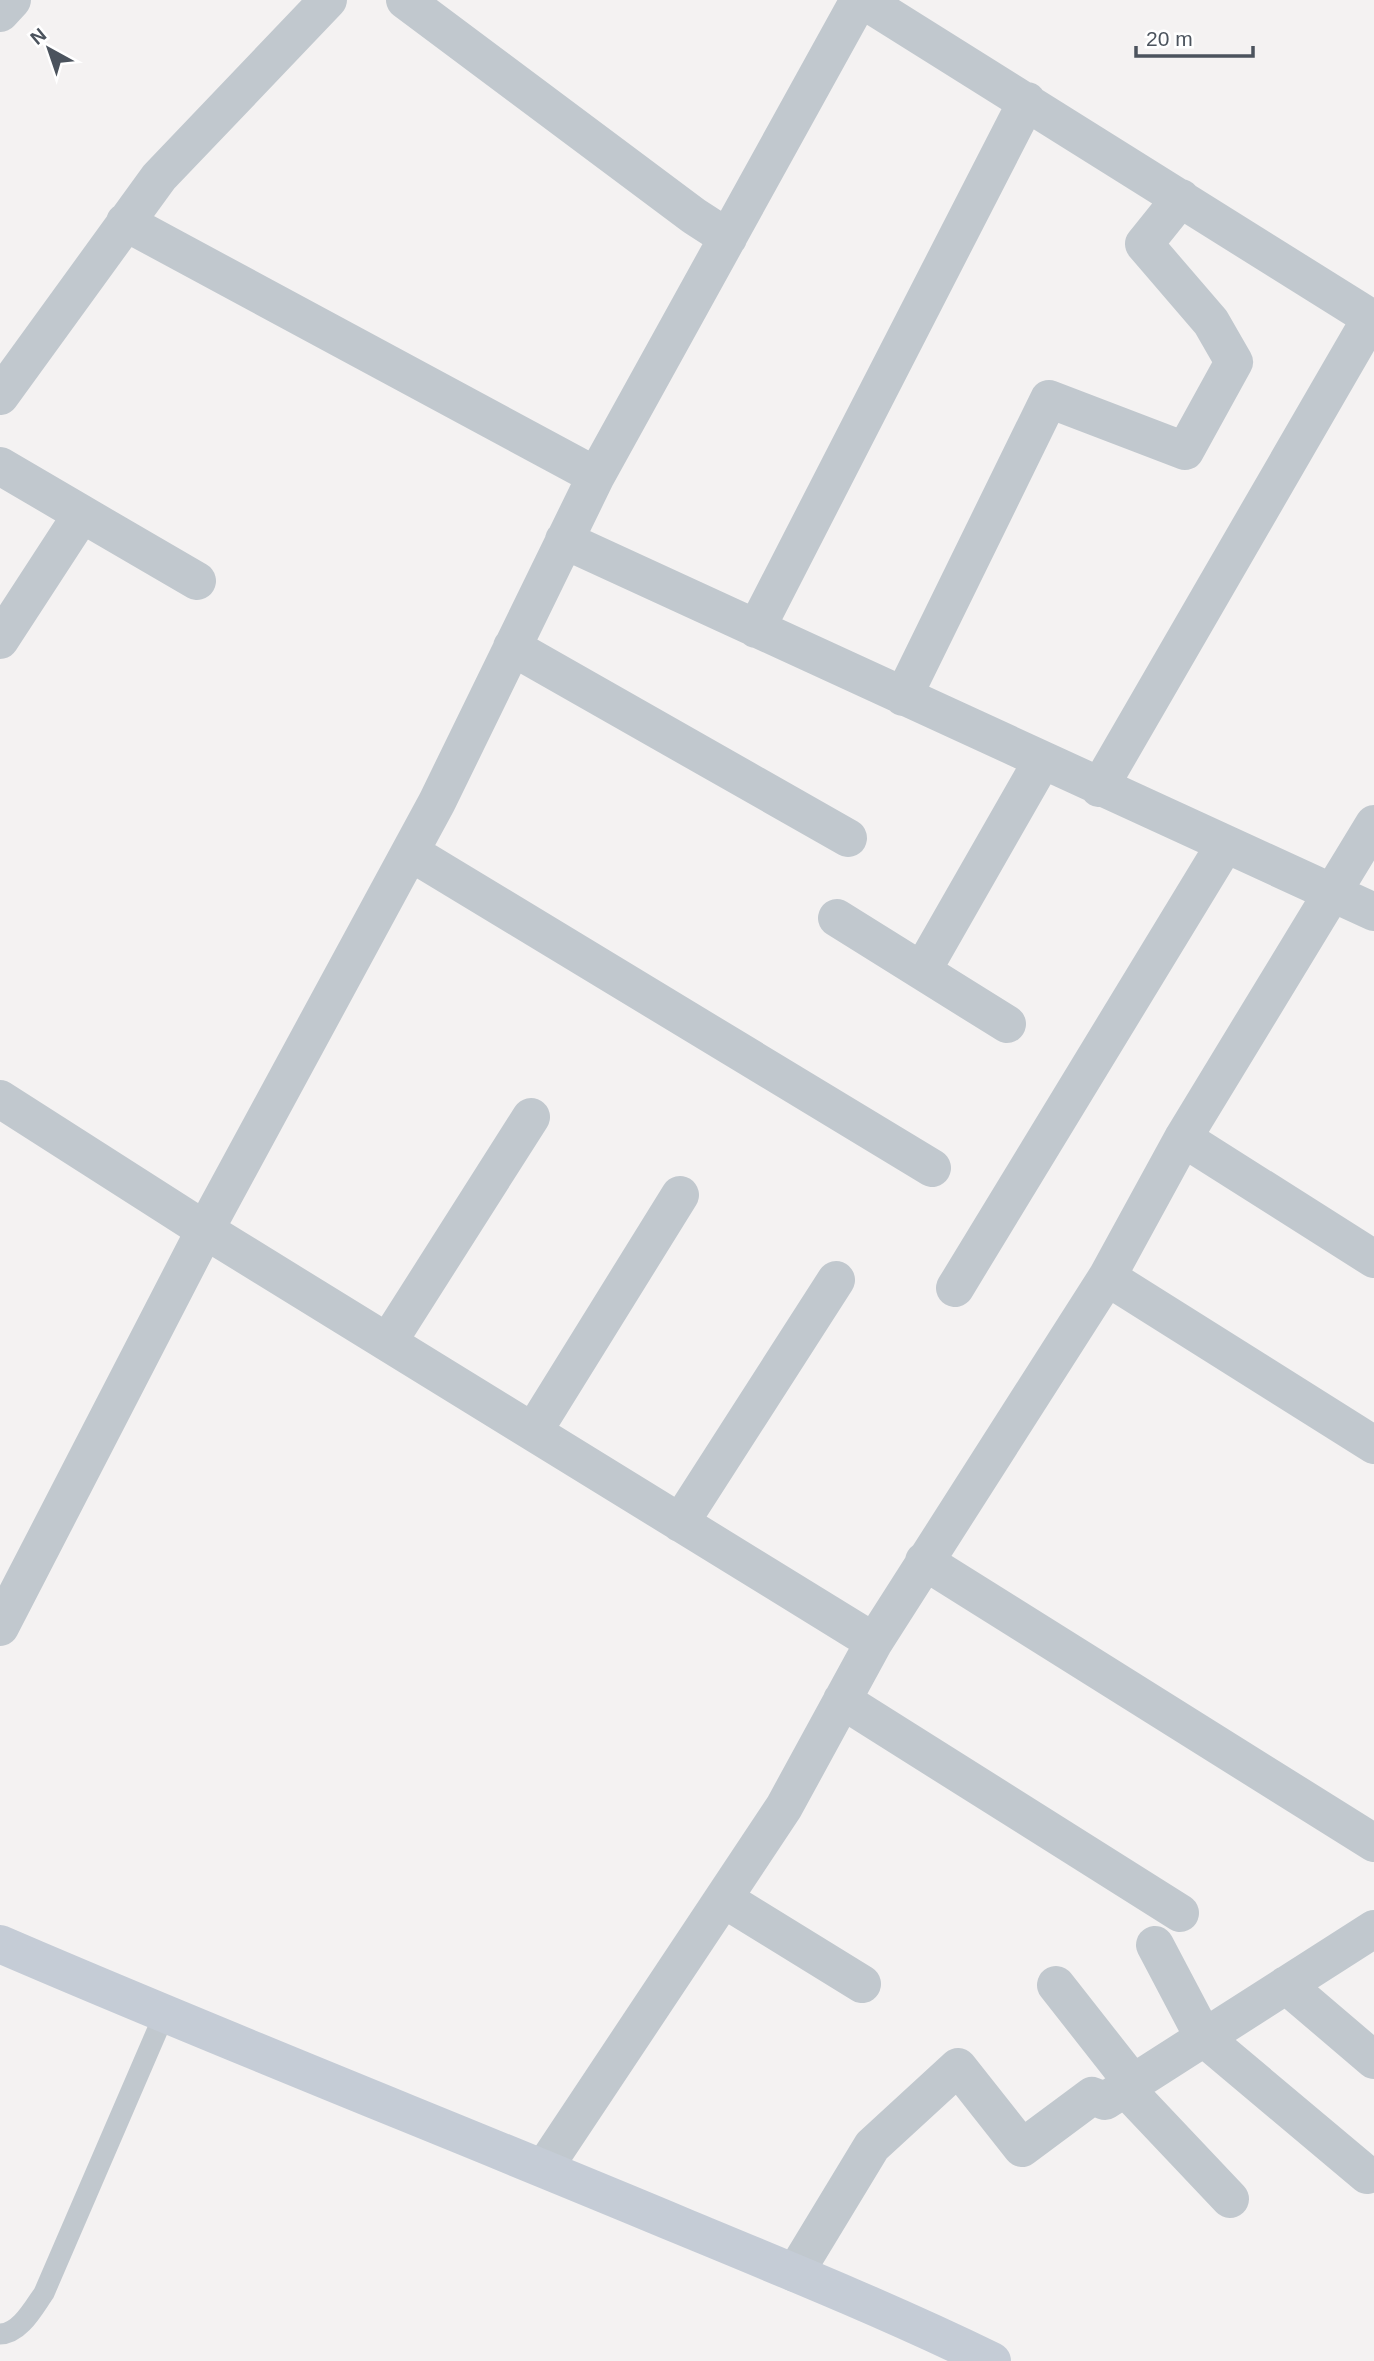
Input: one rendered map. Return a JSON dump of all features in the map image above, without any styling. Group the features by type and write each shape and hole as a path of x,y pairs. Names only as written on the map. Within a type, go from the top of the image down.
{"street":[{"path":"0,13 12,0"},
{"path":"0,396 159,177 328,0"},
{"path":"405,0 683,208 728,238"},
{"path":"0,1627 205,1230 410,852 596,476 861,0 1373,319 1099,788"},
{"path":"756,629 1027,102"},
{"path":"903,697 1049,399 1185,451 1234,362 1211,322 1144,244 1181,198"},
{"path":"125,222 596,476"},
{"path":"0,466 197,581"},
{"path":"0,640 82,514"},
{"path":"564,540 1224,846 1374,912"},
{"path":"512,648 848,838"},
{"path":"922,971 1042,761"},
{"path":"544,2168 785,1807 874,1642 1107,1277 1183,1138 1374,824"},
{"path":"955,1288 1224,846"},
{"path":"410,852 932,1168"},
{"path":"836,918 1007,1024"},
{"path":"0,1099 205,1230 874,1642"},
{"path":"388,1342 531,1117"},
{"path":"1183,1138 1374,1259"},
{"path":"534,1432 680,1195"},
{"path":"1107,1277 1374,1445"},
{"path":"680,1522 836,1280"},
{"path":"924,1560 1374,1843"},
{"path":"842,1700 1180,1913"},
{"path":"724,1899 862,1984"},
{"path":"795,2273 872,2146 958,2067 1022,2148 1092,2096 1105,2101 1374,1929"},
{"path":"0,1944 164,2015 544,2168 795,2273 902,2318 992,2361"},
{"path":"1155,1945 1204,2038 1367,2175"},
{"path":"1056,1985 1129,2086 1230,2199"},
{"path":"1286,1985 1374,2060"}],"lane":[{"path":"0,2334 7,2334 27,2317 44,2293 164,2015"}]}
